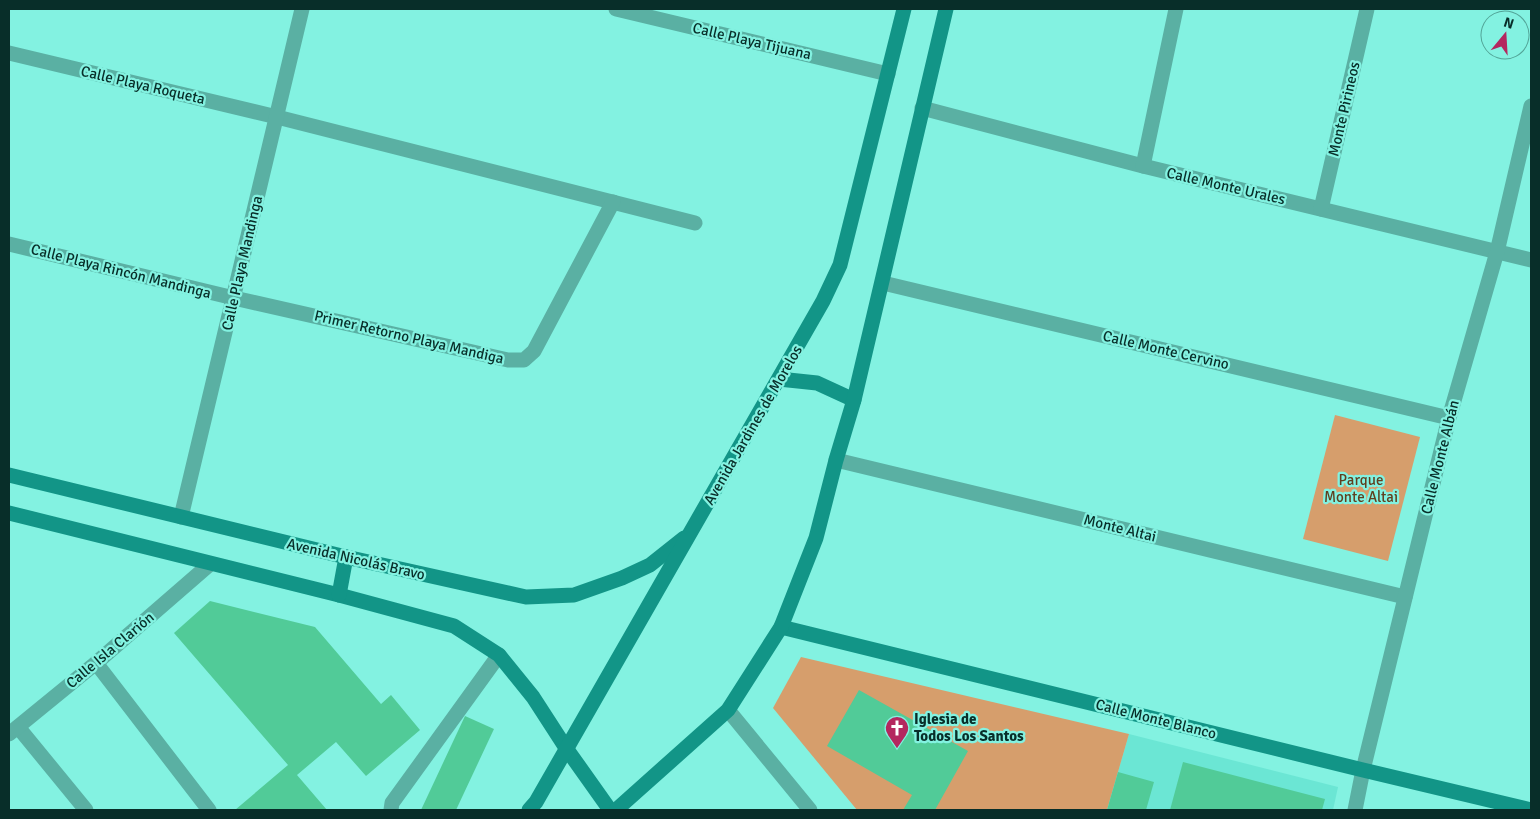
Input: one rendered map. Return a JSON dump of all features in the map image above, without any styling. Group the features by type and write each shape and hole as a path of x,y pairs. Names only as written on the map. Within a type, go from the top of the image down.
{"street":[{"name":"Calle Playa Mandinga","path":"181,517 302,9"},
{"name":"Calle Playa Tijuana","path":"616,9 888,74"},
{"name":"Avenida Jardines de Morelos","path":"529,810 536,802 692,532 823,301 840,266 904,9"},
{"path":"616,810 728,710 781,627 816,538 854,400 946,9"},
{"path":"1143,166 1176,9"},
{"name":"Monte Pirineos","path":"1321,209 1367,9"},
{"name":"Calle Playa Roqueta","path":"9,53 277,117"},
{"name":"Calle Monte Albán","path":"1355,810 1363,770 1449,418 1497,252 1531,106"},
{"name":"Calle Monte Urales","path":"922,108 1143,166 1531,260"},
{"path":"277,117 695,223"},
{"name":"Primer Retorno Playa Mandiga","path":"234,298 508,360 524,360 534,351 613,202"},
{"name":"Calle Playa Rincón Mandinga","path":"9,244 234,298"},
{"name":"Calle Monte Cervino","path":"883,283 1449,418"},
{"path":"779,379 817,383 854,400"},
{"name":"Monte Altai","path":"836,460 1405,597"},
{"name":"Avenida Nicolás Bravo","path":"9,475 346,557 526,597 574,595 622,578 650,565 692,532"},
{"path":"9,513 210,564 339,594 454,626 498,655 533,697 610,810"},
{"path":"339,594 346,557"},
{"name":"Calle Isla Clarión","path":"13,731 96,663 210,564"},
{"name":"Calle Monte Blanco","path":"781,627 1531,810"},
{"path":"391,810 392,803 498,655"},
{"path":"96,663 201,808"},
{"path":"728,710 810,810"},
{"path":"13,731 86,810"}],"shaded area":[{"path":"1129,734 1338,787 1333,810 1107,810"}],"green space":[{"name":"Parque Monte Altai","path":"1335,415 1420,437 1388,561 1303,539"},
{"path":"801,657 1129,734 1107,810 857,810 773,708"}],"building":[{"path":"210,601 315,627 381,704 391,695 420,730 366,776 336,742 297,775 327,810 235,810 288,765 174,633"},
{"name":"Iglesia de Todos Los Santos","path":"859,690 968,751 935,810 903,810 912,795 827,746"},
{"path":"465,716 494,729 456,810 421,810"},
{"path":"1183,762 1325,799 1322,810 1170,810"},
{"path":"1118,772 1154,782 1146,810 1107,810"}],"place":[{"name":"Iglesia de Todos Los Santos","path":"897,749"}]}
